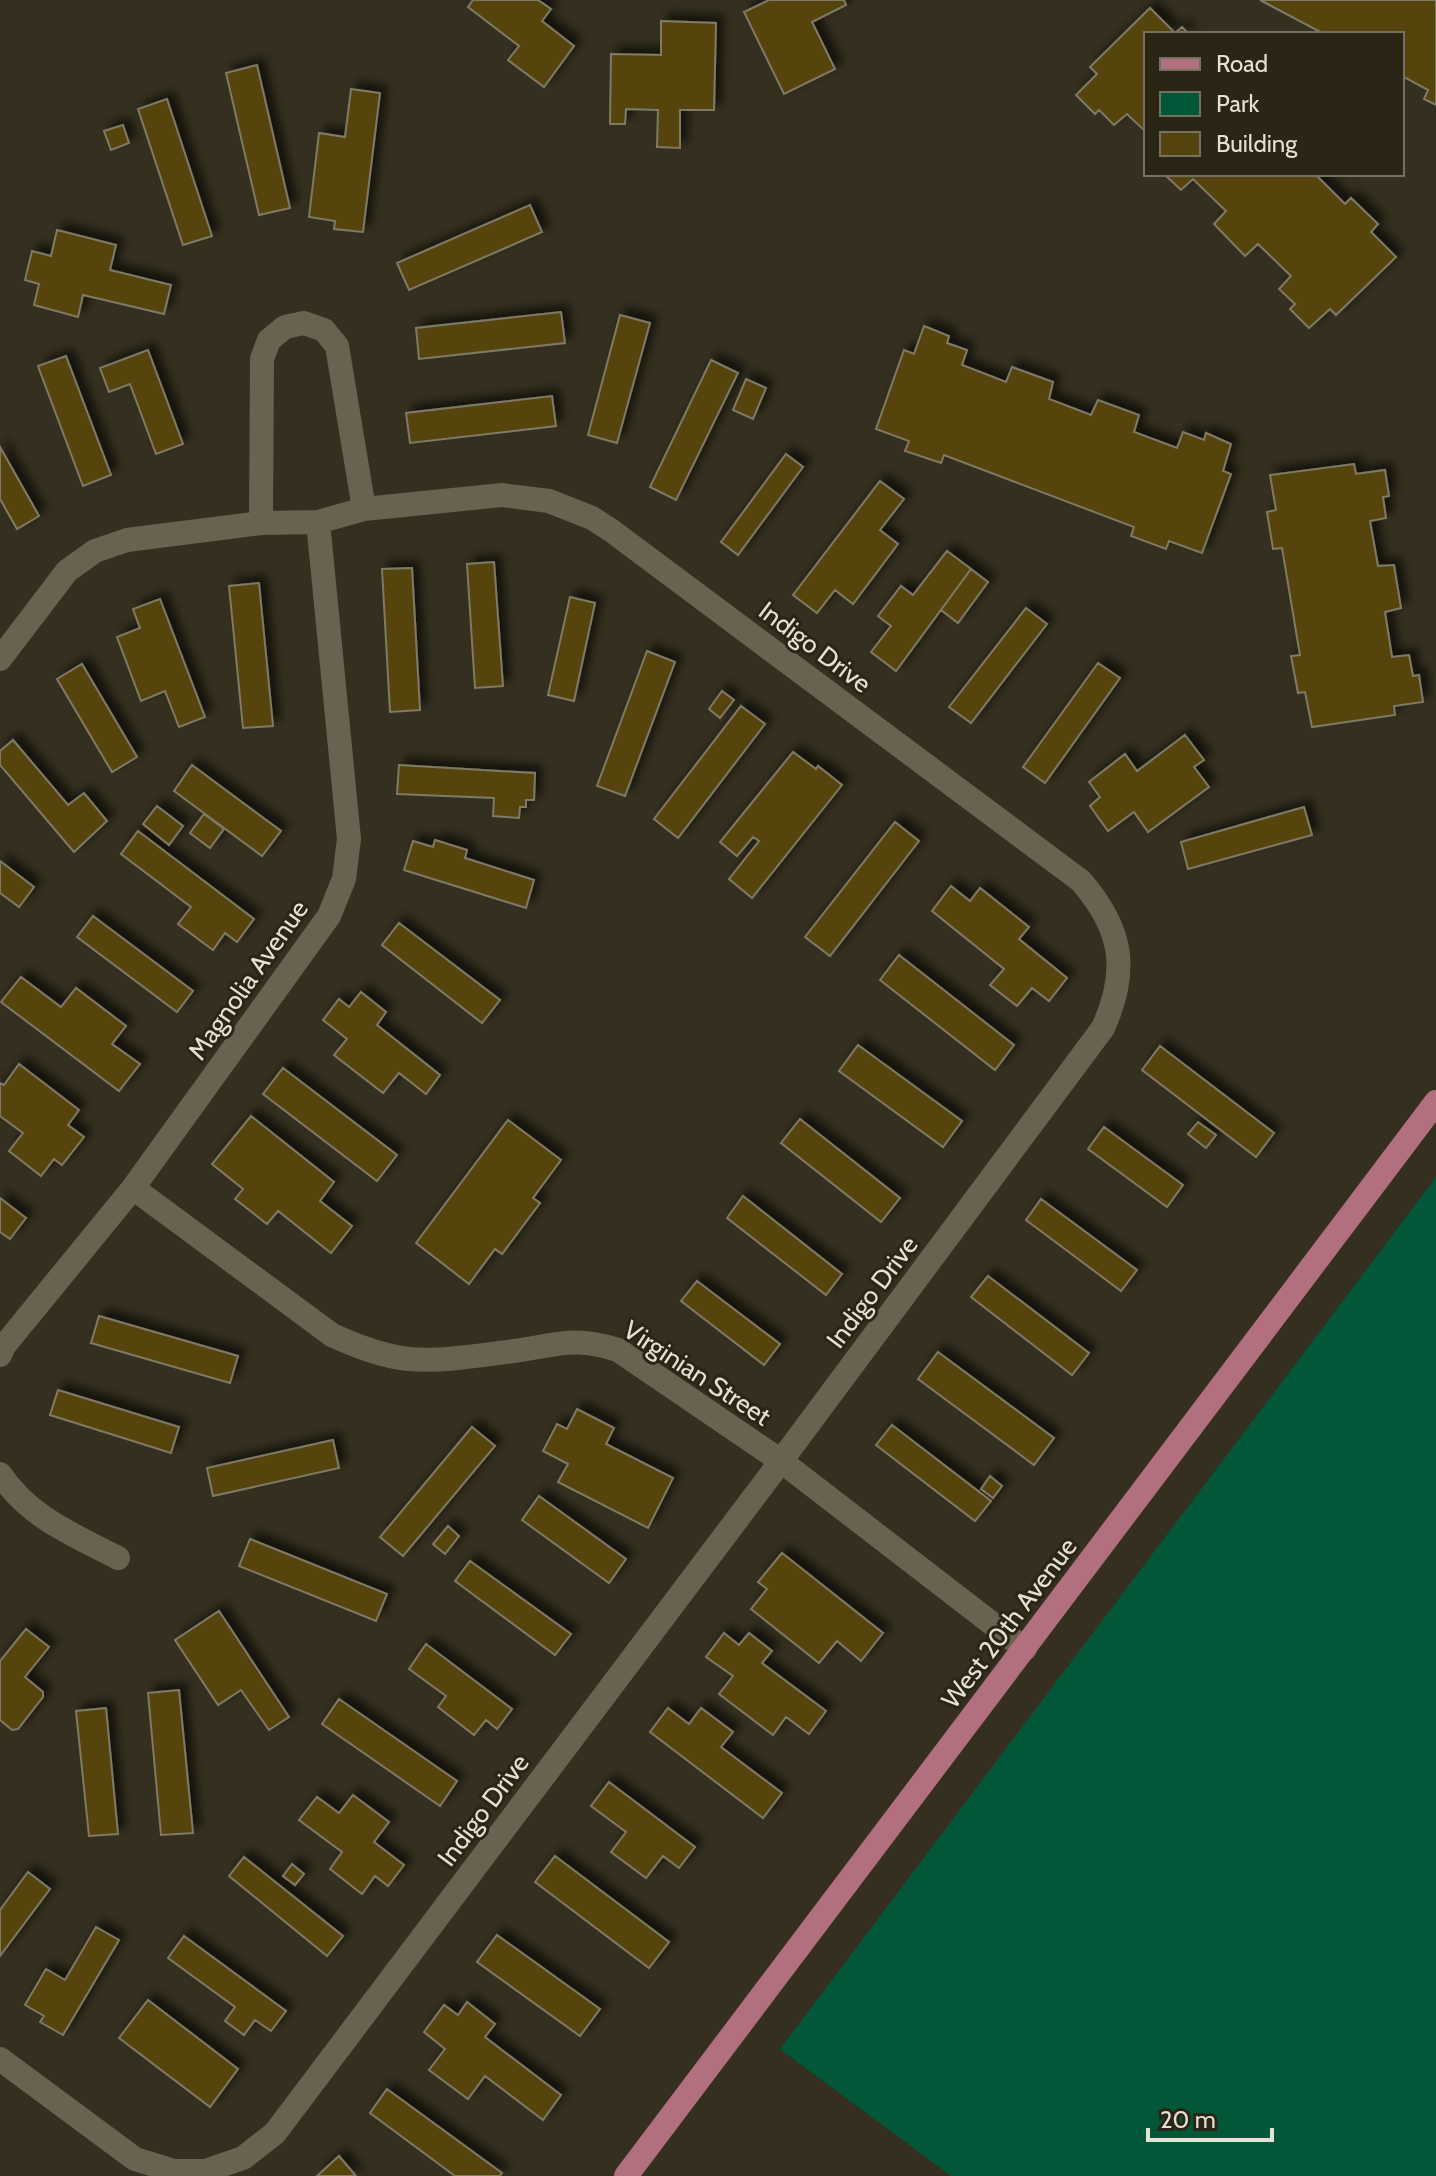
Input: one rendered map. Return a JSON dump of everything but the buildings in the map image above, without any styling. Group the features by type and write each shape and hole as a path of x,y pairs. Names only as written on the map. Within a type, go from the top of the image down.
{"main road":[{"name":"West 20th Avenue","path":"626,2176 1436,1102"}],"street":[{"path":"261,523 262,359 269,340 285,327 304,323 324,330 337,346 364,509"},
{"name":"Indigo Drive","path":"0,659 67,571 95,551 127,540 261,523 318,522 364,509 502,495 549,501 592,518 1081,881 1101,904 1117,940 1120,971 1115,1000 1103,1028 275,2133 243,2158 205,2171 174,2171 135,2159 0,2059"},
{"name":"Magnolia Avenue","path":"0,1355 4,1346 133,1188 329,916 344,879 349,839 318,522"},
{"name":"Virginian Street","path":"133,1188 332,1335 362,1349 410,1359 468,1357 565,1341 592,1342 618,1350 781,1461 1025,1649"},
{"path":"0,1474 13,1494 37,1515 118,1558"}],"green space":[{"path":"1436,1177 1436,2176 951,2176 780,2049"}]}
